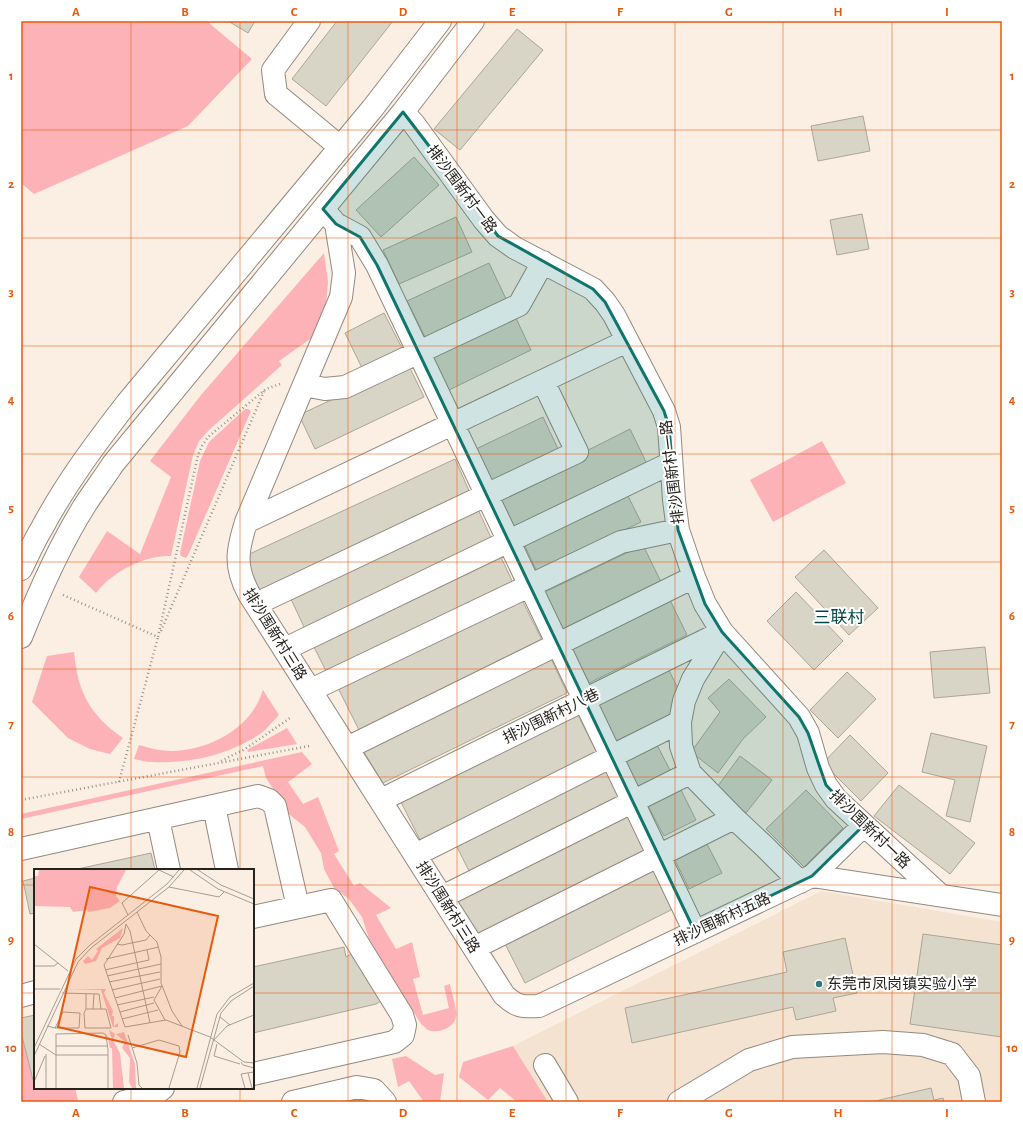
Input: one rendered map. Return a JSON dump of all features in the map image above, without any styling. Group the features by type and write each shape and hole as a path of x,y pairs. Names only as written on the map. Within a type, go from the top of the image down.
{"street":[{"path":"309,21 273,70 276,94 340,147"},
{"path":"21,569 42,527 96,442 372,109 440,21"},
{"path":"21,637 38,594 60,549 85,505 113,464 330,216 403,112 473,21"},
{"name":"排沙围新村一路","path":"403,112 414,124 484,220 498,236 515,248 593,289 614,315 664,411 669,427 674,500 678,530 694,577 706,604 722,632 799,717 808,733 818,768 826,786 836,799 940,895"},
{"path":"330,216 360,237 377,265 695,932"},
{"name":"排沙围新村三路","path":"330,216 344,273 341,297 246,522 241,538 238,556 239,569 243,582 256,604 504,995 513,1004"},
{"path":"306,380 325,389 345,387 519,305 543,262"},
{"path":"246,522 627,341"},
{"path":"256,604 577,452 543,381"},
{"path":"285,649 672,463"},
{"path":"311,690 621,542 678,530"},
{"path":"347,748 694,577"},
{"path":"722,632 693,679 684,701 680,722 681,746 690,773 734,818 766,847 806,879 940,895 1002,905"},
{"name":"排沙围新村八巷","path":"381,800 722,632"},
{"path":"415,854 680,722"},
{"path":"442,897 690,773"},
{"path":"21,849 258,796 269,800 275,806 298,907"},
{"path":"214,806 227,869"},
{"path":"158,818 169,869"},
{"path":"474,948 734,818"},
{"path":"806,879 864,825"},
{"name":"排沙围新村五路","path":"513,1004 526,1007 539,1006 806,879"},
{"path":"254,917 331,900 402,1015 405,1025 403,1035 394,1042 254,1074"},
{"path":"21,996 34,992"},
{"path":"679,1102 749,1060 792,1047 883,1042 923,1045 952,1054 969,1076 974,1102"},
{"path":"545,1065 568,1102"},
{"path":"292,1102 357,1087 374,1090 385,1102"},
{"path":"124,1102 154,1095 162,1089"}],"path":[{"path":"120,782 158,637 198,455 202,446 208,437 266,389 306,380"},
{"path":"158,637 266,389"},
{"path":"62,594 158,637"},
{"path":"219,763 245,749 290,718"},
{"path":"21,800 309,746"}],"highlighted area":[{"path":"403,112 498,236 593,289 605,302 664,411 669,427 678,530 705,604 722,632 799,717 808,733 826,785 864,825 812,876 695,932 377,265 360,237 336,224 323,209"}],"shaded area":[{"path":"21,21 209,21 209,23 252,59 188,126 34,194 21,183"},
{"path":"324,253 328,282 326,304 313,337 279,361 282,365 209,430 199,441 193,455 171,556 155,557 131,565 117,573 96,593 79,577 107,531 140,554 171,477 150,461 201,395"},
{"path":"245,409 251,411 189,553 186,558 181,556 180,553 200,461 209,442"},
{"path":"822,441 846,483 773,522 750,480"},
{"path":"74,652 79,680 88,702 102,721 123,738 110,754 90,749 68,738 32,702 47,656"},
{"path":"263,690 279,715 264,731 239,746 211,756 181,761 150,762 134,759 139,745 172,751 184,750 197,748 221,738 242,724 258,702"},
{"path":"287,728 297,744 248,752 247,750"},
{"path":"302,752 312,764 288,782 303,804 318,797 339,851 334,854 354,886 360,883 391,908 376,915 396,949 412,942 420,977 413,979 423,1015 449,1008 444,986 450,984 456,1017 455,1021 449,1027 441,1031 432,1031 421,1024 369,939 362,917 349,899 334,888 324,869 321,853 305,827 290,815 266,778 263,766 21,819 21,814"},
{"name":"东莞市凤岗镇实验小学","path":"821,891 1002,922 1002,1102 548,1102 513,1046"},
{"path":"21,1032 34,1080 34,1089 75,1089 78,1100 70,1102 21,1102"},
{"path":"513,1046 548,1102 517,1102 500,1088 488,1100 459,1077 463,1062"},
{"path":"406,1056 435,1075 444,1073 440,1102 424,1102 409,1081 398,1087 392,1059"}],"building":[{"path":"228,21 255,21 248,33"},
{"path":"337,21 393,21 326,106 292,79"},
{"path":"517,29 543,50 460,150 434,129"},
{"path":"863,116 870,151 818,161 811,126"},
{"path":"414,157 439,185 381,237 356,210"},
{"path":"862,214 869,249 837,255 830,220"},
{"path":"456,217 472,252 399,284 383,250"},
{"path":"489,263 507,301 426,339 407,301"},
{"path":"384,313 402,348 362,368 345,333"},
{"path":"514,314 531,350 449,390 432,354"},
{"path":"408,364 424,397 315,449 299,415"},
{"path":"543,417 559,451 492,483 476,449"},
{"path":"630,429 647,464 516,530 499,495"},
{"path":"455,459 471,495 259,592 243,557"},
{"path":"626,492 641,522 537,572 523,542"},
{"path":"476,505 492,540 305,629 289,595"},
{"path":"643,545 661,582 563,629 545,592"},
{"path":"824,550 878,608 849,635 795,577"},
{"path":"499,553 514,585 328,675 312,643"},
{"path":"796,592 843,641 814,670 767,621"},
{"path":"521,598 542,640 359,730 338,688"},
{"path":"669,598 687,635 589,683 571,646"},
{"path":"985,647 990,693 934,698 930,652"},
{"path":"550,656 567,693 383,783 362,749"},
{"path":"668,668 681,695 675,712 616,741 597,702"},
{"path":"847,672 876,699 838,738 810,710"},
{"path":"729,679 766,717 743,739 718,773 691,752 720,712 708,698"},
{"path":"577,713 597,753 420,840 400,800"},
{"path":"931,733 987,746 970,822 946,816 955,780 922,772"},
{"path":"850,735 888,773 861,801 823,763"},
{"path":"656,743 672,774 639,790 624,759"},
{"path":"740,756 772,780 746,813 715,790"},
{"path":"605,768 621,799 471,875 456,845"},
{"path":"899,785 975,843 950,874 874,816"},
{"path":"681,790 696,820 664,836 648,806"},
{"path":"806,790 843,828 804,867 766,829"},
{"path":"626,812 647,854 480,938 453,900"},
{"path":"706,842 722,873 689,889 674,858"},
{"path":"151,853 155,869 78,869"},
{"path":"651,865 673,909 525,983 503,940"},
{"path":"34,878 34,913 30,914 23,881"},
{"path":"923,934 1002,945 1002,1037 910,1024"},
{"path":"845,938 857,993 833,998 836,1011 796,1020 793,1007 632,1043 625,1008 787,972 783,952"},
{"path":"370,943 399,991 376,1004 254,1033 254,967 344,947 346,957"},
{"path":"34,1015 33,1080 21,1032 21,1018"},
{"path":"931,1088 934,1100 943,1098 944,1102 871,1102"},
{"path":"360,1094 370,1102 326,1102"}],"place":[{"name":"东莞市凤岗镇实验小学","path":"819,984"}],"district":[{"name":"三联村","path":"839,617"}]}
